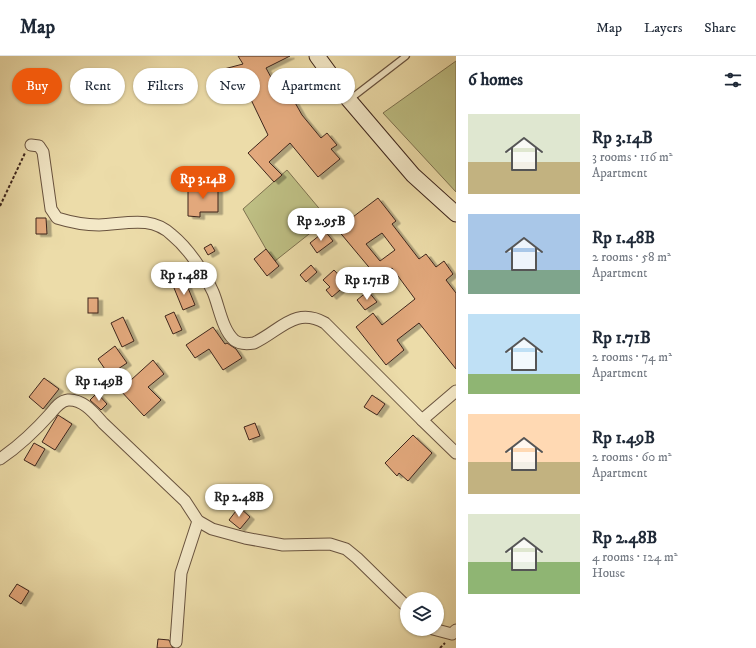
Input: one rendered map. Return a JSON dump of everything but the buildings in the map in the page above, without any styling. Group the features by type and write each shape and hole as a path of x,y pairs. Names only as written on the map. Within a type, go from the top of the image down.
{"street":[{"path":"317,56 326,68"},
{"path":"352,104 413,175 456,214"},
{"path":"31,145 39,146 43,152 51,209 57,218 86,224 108,225 141,222 162,226 173,235 204,274 212,290 228,333 234,340 247,344 254,343 300,317 316,318 325,323 456,453"},
{"path":"422,420 456,391"},
{"path":"0,459 33,433 58,405 68,400 78,402 93,412 185,501 198,521 225,533 245,538 283,545 330,544 346,549 400,600"},
{"path":"176,642 181,573 198,521"},
{"path":"444,632 452,634 456,630"}],"lane":[{"path":"355,95 406,56"}],"path":[{"path":"0,206 25,152 31,145"}],"green space":[{"path":"456,61 456,192 383,113"},
{"path":"287,170 328,219 275,261 266,249 243,209"}]}
